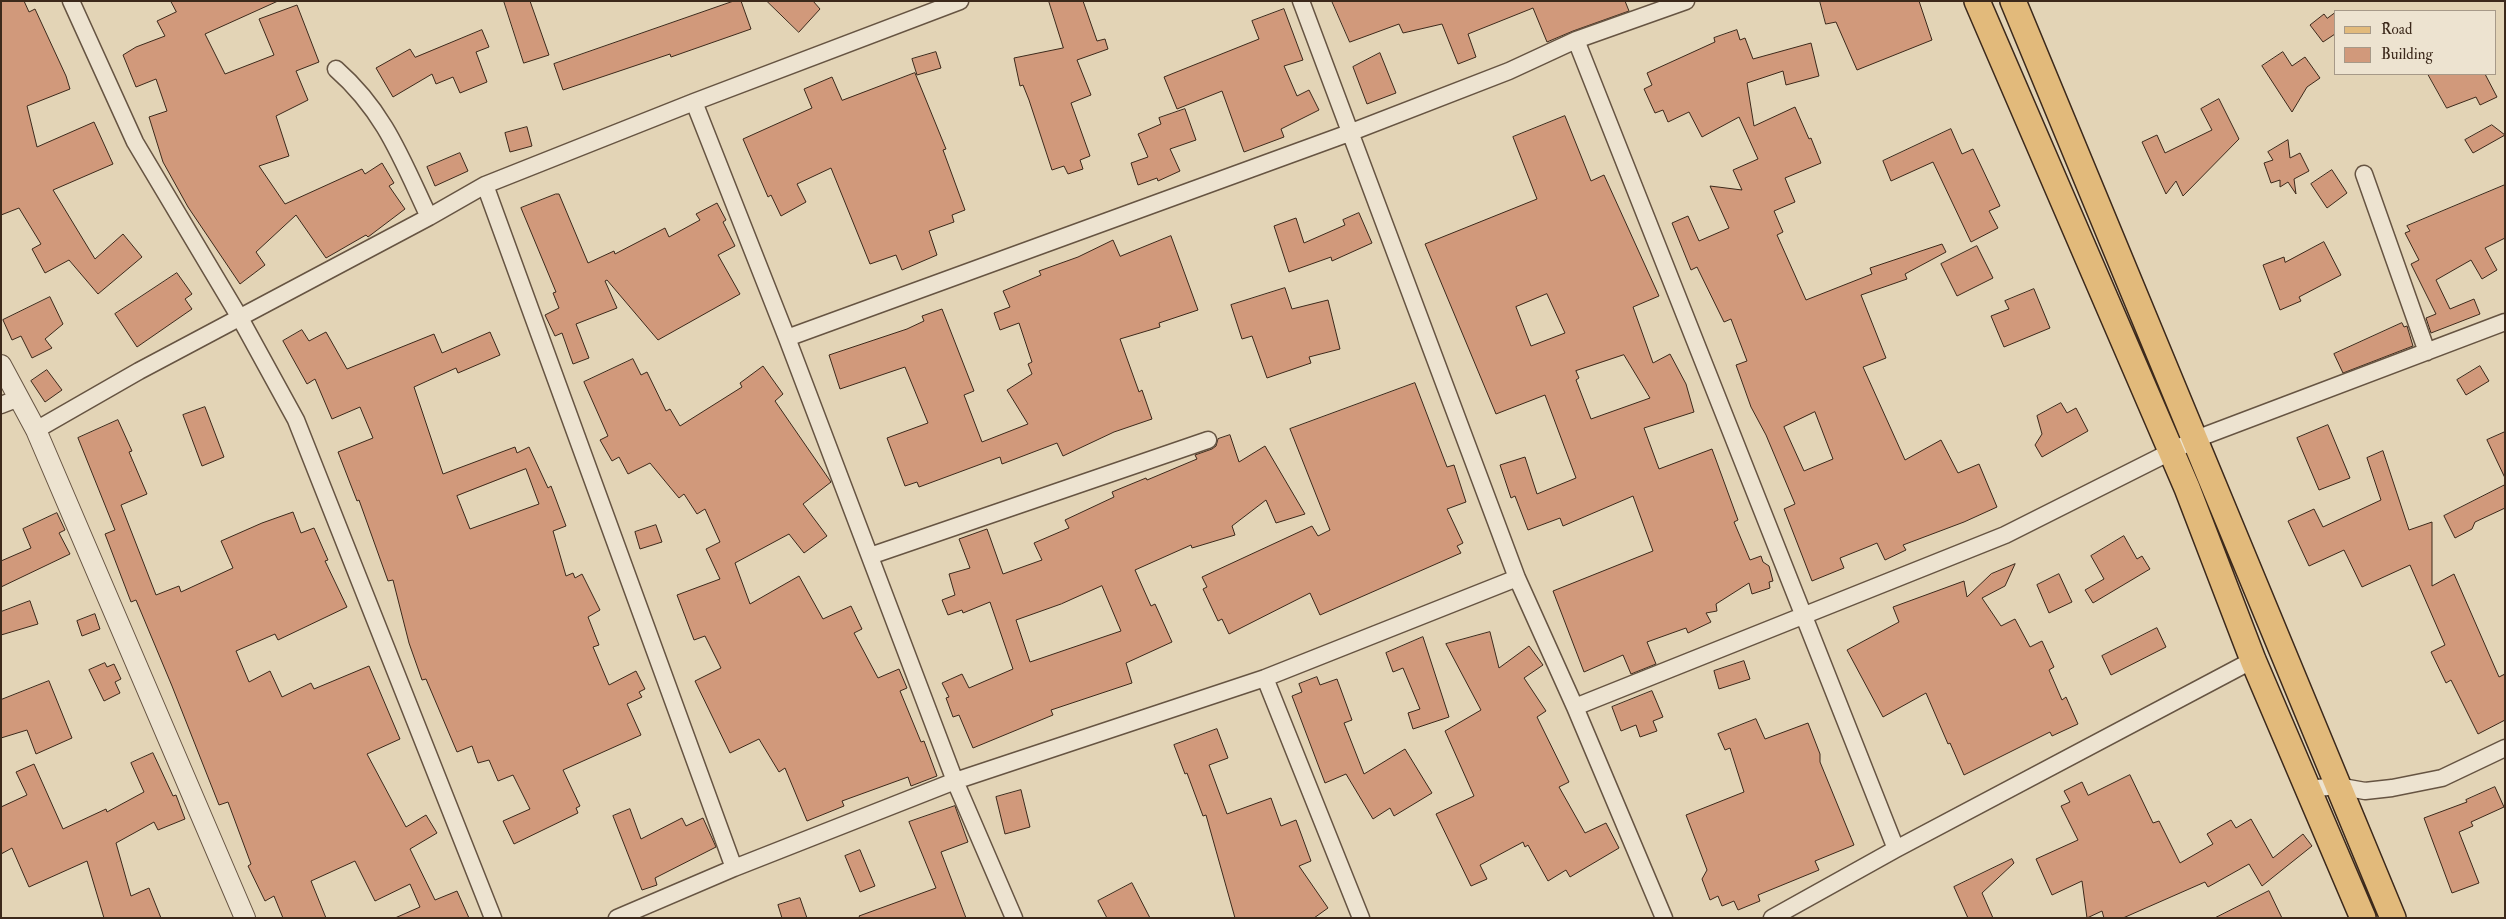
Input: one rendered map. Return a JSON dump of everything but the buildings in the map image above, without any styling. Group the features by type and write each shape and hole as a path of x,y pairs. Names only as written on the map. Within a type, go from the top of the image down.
{"main road":[{"path":"1978,1 2170,451 2253,660 2363,918"},
{"path":"2013,1 2393,918"}],"street":[{"path":"71,1 135,142 240,318 296,420 493,918"},
{"path":"36,430 139,371 430,217 485,185 694,102 960,1"},
{"path":"1301,1 1349,133 1448,388 1517,578 1575,707 1664,918"},
{"path":"787,338 1349,133 1509,71 1576,40 1686,1"},
{"path":"1576,40 1896,849"},
{"path":"336,69 364,96 386,127 430,217"},
{"path":"694,102 787,338 955,781 1014,918"},
{"path":"2364,174 2427,352"},
{"path":"485,185 734,868"},
{"path":"1575,707 2005,535 2196,439 2505,322"},
{"path":"1,365 10,402 36,430 245,918"},
{"path":"870,556 1208,440"},
{"path":"617,918 734,868 955,781 1266,678 1517,578"},
{"path":"1772,918 1896,849 2253,660"},
{"path":"1266,678 1362,918"},
{"path":"2308,789 2337,786 2365,791 2392,788 2442,778 2505,748"}]}
